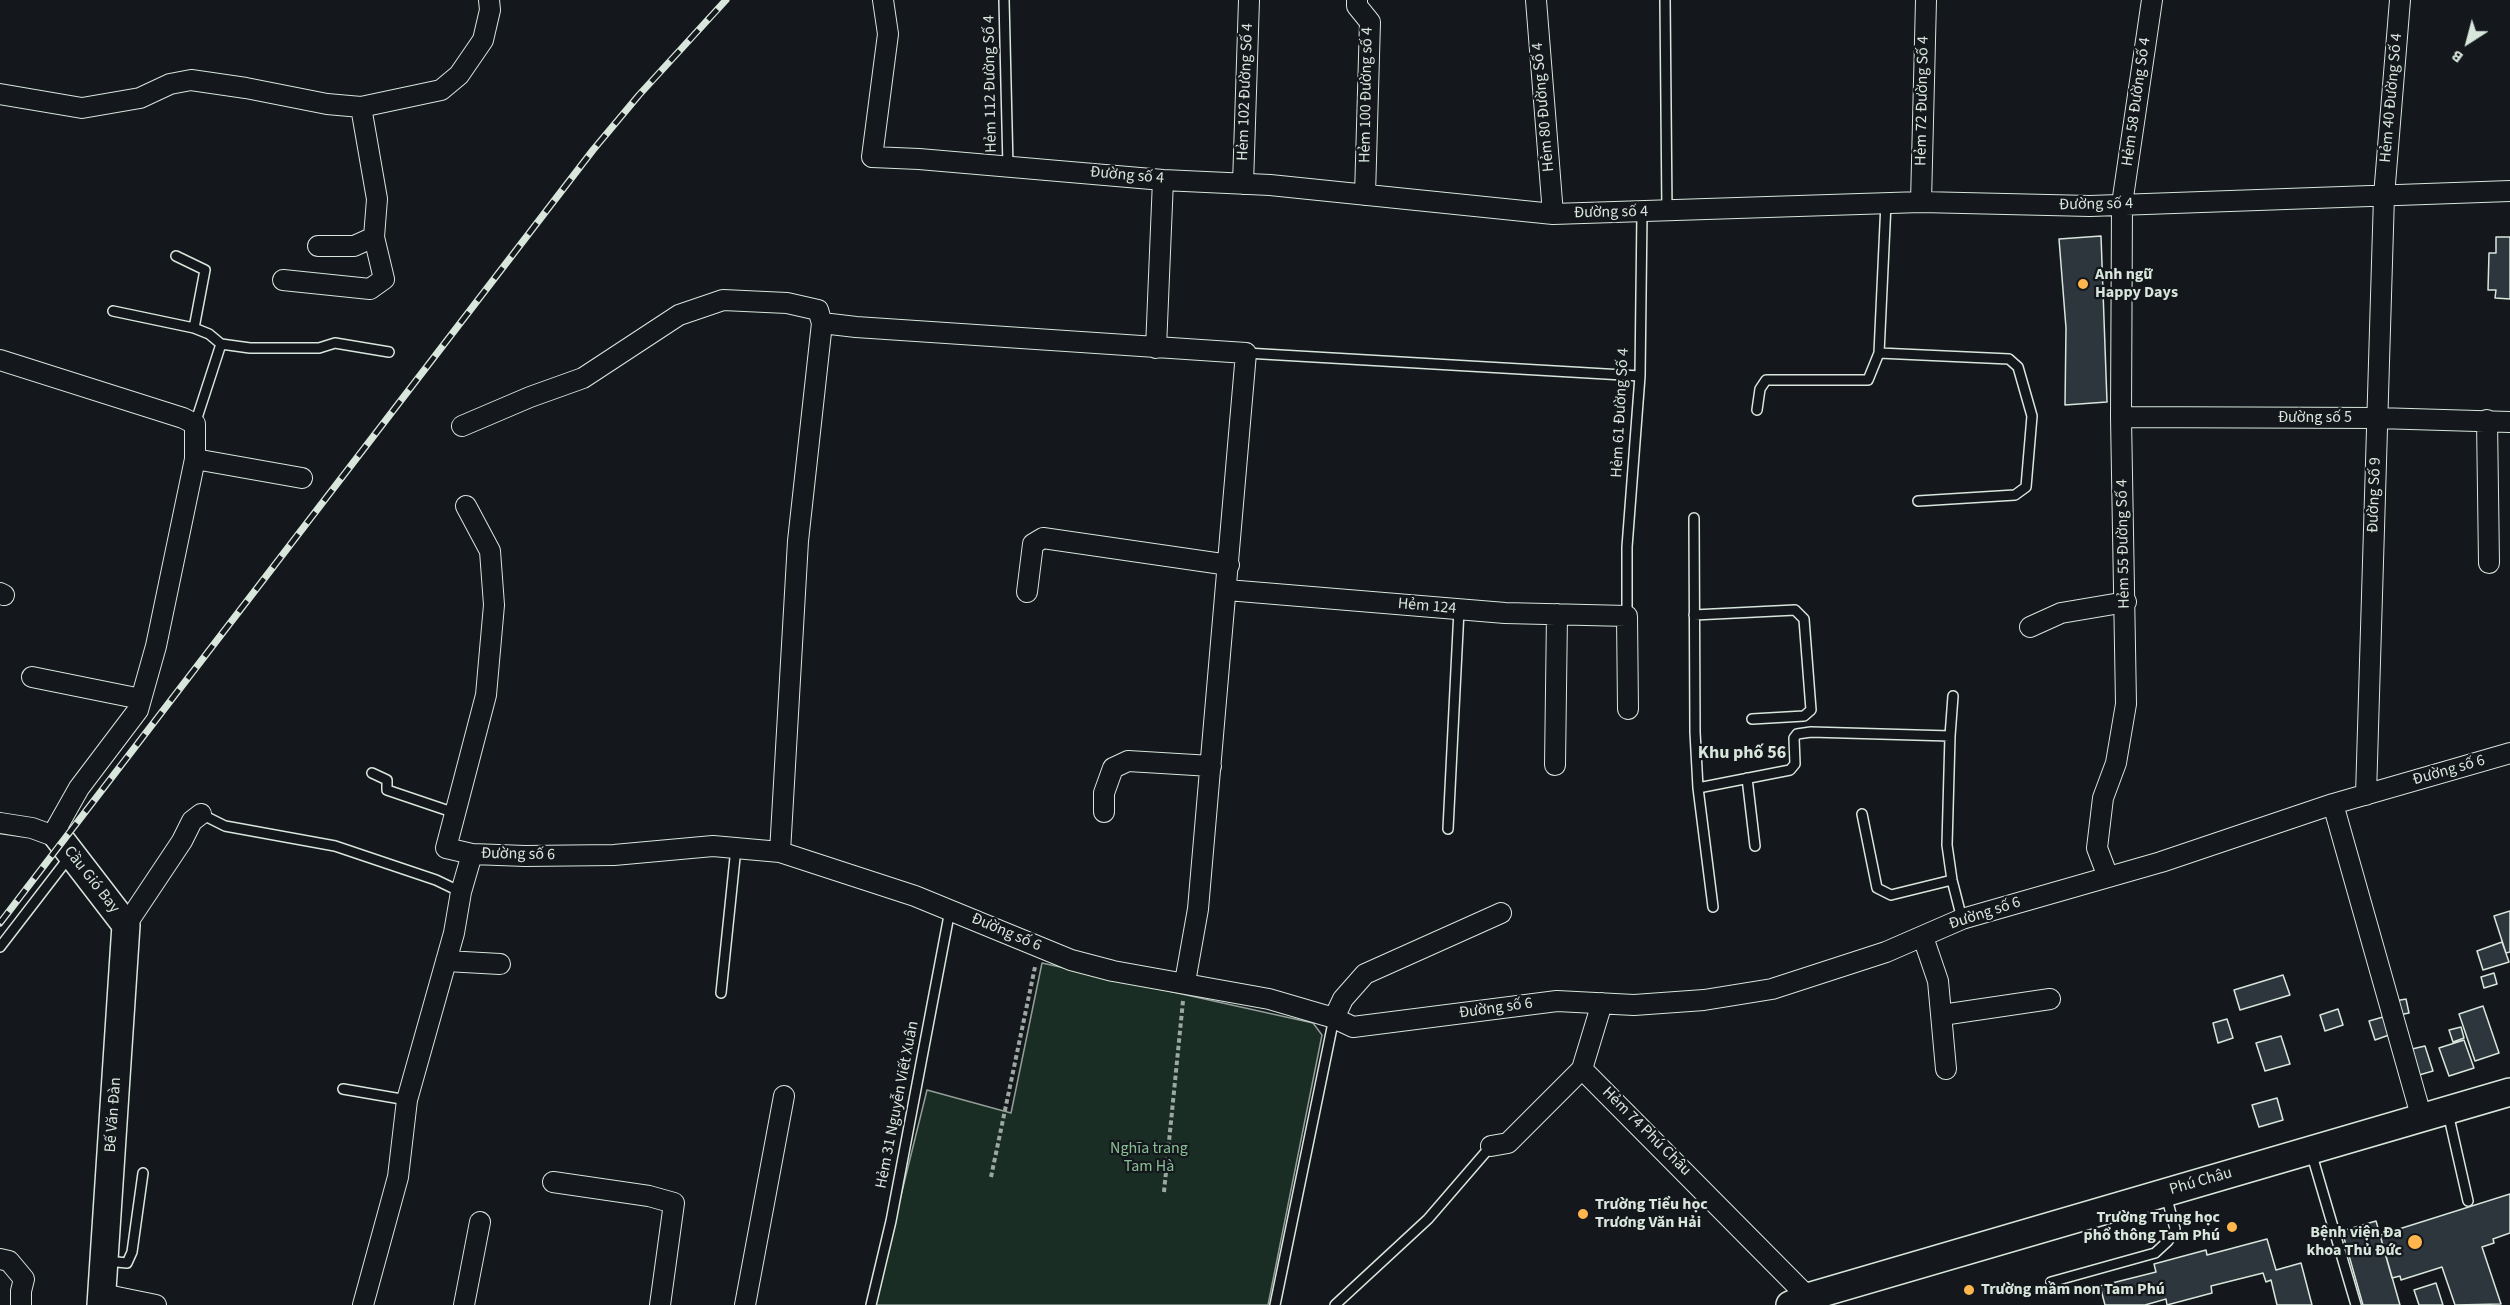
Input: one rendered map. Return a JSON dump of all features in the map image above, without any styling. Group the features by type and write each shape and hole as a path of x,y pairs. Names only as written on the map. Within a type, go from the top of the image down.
{"street":[{"path":"0,94 82,108 140,98 170,84 191,80 327,104 361,107 441,90 450,83 459,75 483,40 490,10 489,0"},
{"name":"Đường số 4","path":"883,0 888,34 872,157 1163,180 1243,184 1553,214 1642,213 1921,202 2090,206 2510,191"},
{"name":"Hẻm 102 Đường Số 4","path":"1243,184 1249,0"},
{"name":"Hẻm 100 Đường số 4","path":"1356,0 1357,6 1370,22 1365,195"},
{"name":"Hẻm 80 Đường Số 4","path":"1536,0 1553,214"},
{"name":"Hẻm 72 Đường Số 4","path":"1921,202 1926,0"},
{"name":"Hẻm 58 Đường Số 4","path":"2122,204 2152,0"},
{"name":"Hẻm 40 Đường Số 4","path":"2385,196 2400,0"},
{"path":"283,280 370,289 384,279 374,237 377,199 361,107"},
{"path":"1156,348 1163,180"},
{"name":"Đường Số 9","path":"2366,795 2385,196"},
{"name":"Hẻm 55 Đường Số 4","path":"2108,878 2097,848 2103,798 2116,763 2126,704 2121,417 2122,204"},
{"path":"318,246 354,246 374,237"},
{"path":"462,426 530,397 583,378 679,315 723,300 787,303 818,310 822,323 798,541 780,852"},
{"path":"822,323 1246,353 1212,766 1198,909 1185,982"},
{"path":"0,360 183,418 195,424 195,459 156,646 138,710 79,788 57,827 67,849"},
{"name":"Đường số 5","path":"2121,417 2377,418 2510,422"},
{"path":"2487,420 2489,563"},
{"path":"195,459 303,478"},
{"path":"455,813 486,694 494,605 490,551 466,506"},
{"path":"1028,592 1033,543 1043,538 1229,566"},
{"name":"Hẻm 124","path":"1227,590 1459,610 1627,616"},
{"path":"2030,627 2061,613 2126,602"},
{"path":"1555,765 1557,614"},
{"path":"1627,616 1628,709"},
{"path":"32,677 141,699"},
{"name":"Đường số 6","path":"455,813 446,848 472,854 614,855 712,846 780,852 951,909 1071,960 1113,971 1185,982 1269,999 1334,1018 1353,1027 1557,1001 1634,1005 1704,1000 1772,989 1886,952 1962,919 2161,862 2333,804 2510,753"},
{"path":"1104,812 1104,793 1113,768 1128,761 1212,766"},
{"path":"2333,804 2422,1119"},
{"path":"123,921 192,821 201,814"},
{"path":"0,823 32,828 54,836 67,849"},
{"name":"Cầu Gió Bay","path":"67,849 123,921"},
{"path":"363,1305 398,1177 407,1100 446,961 472,854"},
{"path":"1334,1018 1343,999 1365,974 1501,913"},
{"name":"Bế Văn Đàn","path":"102,1299 123,921"},
{"path":"1923,937 1938,981 1946,1069"},
{"path":"446,961 500,963"},
{"path":"1942,1014 2050,999"},
{"path":"1491,1146 1508,1143 1582,1069 1602,1003"},
{"name":"Hẻm 74 Phú Châu","path":"1582,1069 1802,1302"},
{"name":"Phú Châu","path":"1802,1302 2165,1192 2510,1092"},
{"path":"745,1305 784,1096"},
{"path":"553,1182 648,1196 674,1203 660,1305"},
{"path":"464,1305 480,1222"},
{"path":"0,1259 9,1261 24,1279 21,1305"},
{"path":"102,1299 156,1305"}],"lane":[{"name":"Hẻm 112 Đường Số 4","path":"1004,0 1008,167"},
{"path":"1665,0 1667,212"},
{"path":"1757,410 1760,389 1766,380 1868,380 1880,353 1886,203"},
{"name":"Hẻm 61 Đường Số 4","path":"1627,616 1627,548 1640,376 1642,213"},
{"path":"176,256 205,270 194,328"},
{"path":"113,311 194,328 209,334 221,344 250,348 319,348 335,343 389,352"},
{"path":"195,424 221,344"},
{"path":"1246,353 1640,376"},
{"path":"1880,353 2009,359 2018,367 2032,416 2026,487 2014,495 1918,501"},
{"path":"1694,518 1698,788 1713,907"},
{"path":"1448,829 1459,610"},
{"path":"1694,615 1795,610 1804,618 1811,710 1804,716 1752,719"},
{"path":"1953,696 1947,845 1952,880 1962,919"},
{"path":"1698,788 1794,767 1794,738 1797,734 1811,732 1950,736"},
{"path":"372,773 387,780 387,790 455,813"},
{"path":"1747,778 1755,846"},
{"path":"201,814 225,826 335,846 436,880 461,892"},
{"path":"1862,814 1877,888 1891,895 1952,880"},
{"path":"721,993 736,848"},
{"path":"0,947 67,849"},
{"name":"Hẻm 31 Nguyễn Viết Xuân","path":"871,1305 891,1221 951,909"},
{"path":"1275,1305 1334,1018"},
{"path":"343,1089 407,1100"},
{"path":"2447,1111 2469,1201"},
{"path":"1335,1305 1428,1219 1491,1146"},
{"path":"2310,1150 2356,1305"},
{"path":"105,1261 127,1263 132,1252 143,1173"},
{"path":"2051,1282 2155,1253 2168,1241 2175,1228 2165,1192"}],"path":[{"path":"991,1178 1039,947"},
{"path":"1164,1192 1185,982"}],"green space":[{"name":"Nghĩa trang Tam Hà","path":"1042,963 1313,1023 1322,1035 1268,1305 874,1305 927,1090 1011,1113"}],"building":[{"name":"Anh ngữ Happy Days","path":"2101,236 2107,402 2065,405 2066,328 2059,239"},
{"path":"2496,237 2510,237 2510,299 2495,298 2496,290 2488,290 2489,253 2496,253"},
{"path":"2510,911 2510,952 2506,953 2494,916"},
{"path":"2502,942 2509,962 2483,970 2477,951"},
{"path":"2494,973 2497,984 2484,988 2481,977"},
{"path":"2283,975 2290,995 2240,1010 2234,990"},
{"path":"2406,999 2409,1013 2399,1015 2395,1001"},
{"path":"2483,1006 2499,1053 2475,1061 2459,1014"},
{"path":"2338,1009 2343,1025 2325,1031 2320,1015"},
{"path":"2383,1017 2389,1035 2375,1040 2369,1021"},
{"path":"2227,1019 2233,1038 2218,1043 2213,1023"},
{"path":"2461,1027 2464,1038 2453,1042 2449,1030"},
{"path":"2281,1036 2290,1064 2265,1071 2256,1043"},
{"path":"2464,1040 2474,1068 2449,1076 2439,1048"},
{"path":"2425,1046 2433,1071 2419,1075 2412,1049"},
{"path":"2277,1098 2283,1120 2259,1127 2252,1105"},
{"path":"2510,1194 2510,1233 2493,1239 2494,1243 2482,1247 2501,1304 2455,1305 2442,1267 2401,1280 2400,1276 2392,1278 2380,1235"},
{"path":"2376,1221 2400,1305 2363,1305 2342,1231"},
{"path":"2267,1239 2276,1270 2301,1263 2312,1305 2277,1305 2271,1280 2266,1282 2263,1273 2211,1286 2212,1293 2167,1305 2166,1299 2145,1305 2105,1305 2100,1286 2156,1272 2154,1264 2206,1250 2207,1255"},
{"path":"2436,1283 2443,1305 2419,1305 2414,1290"}],"railway":[{"path":"0,923 593,150 639,95 726,0"}],"place":[{"name":"Anh ngữ Happy Days","path":"2083,284"},
{"name":"Trường Tiểu học Trương Văn Hải","path":"1583,1214"},
{"name":"Trường Trung học phổ thông Tam Phú","path":"2232,1227"},
{"name":"Bệnh viện Đa khoa Thủ Đức","path":"2415,1242"},
{"name":"Trường mầm non Tam Phú","path":"1969,1290"}],"district":[{"name":"Khu phố 56","path":"1742,754"}]}
